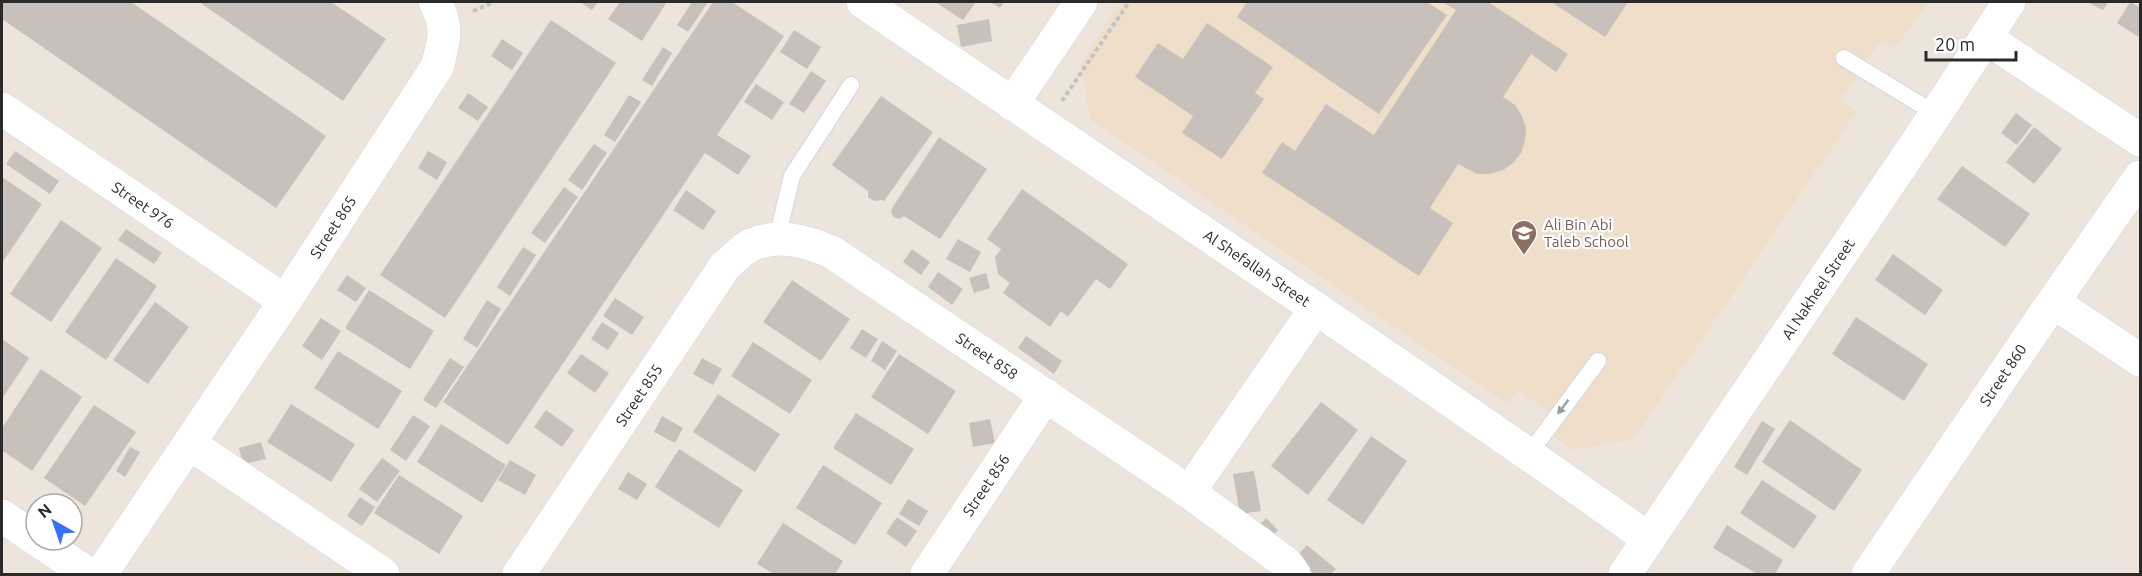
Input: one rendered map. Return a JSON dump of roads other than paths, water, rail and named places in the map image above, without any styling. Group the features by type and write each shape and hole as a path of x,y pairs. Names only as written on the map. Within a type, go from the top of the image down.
{"street":[{"name":"Street 865","path":"101,574 285,301 437,68 444,43 444,25 443,16 435,2"},
{"name":"Al Shefallah Street","path":"863,2 1316,308 1649,539"},
{"path":"1012,104 1081,2"},
{"name":"Al Nakheel Street","path":"1625,574 1936,114 2009,2"},
{"path":"1986,38 2140,140"},
{"name":"Street 976","path":"2,109 285,301"},
{"name":"Street 860","path":"1868,574 2140,177"},
{"name":"Street 858","path":"777,238 808,242 833,253 1189,492 1285,562 1294,574"},
{"name":"Street 855","path":"519,574 725,266 750,246 777,238"},
{"path":"2053,302 2140,360"},
{"path":"1189,492 1316,308"},
{"name":"Street 856","path":"927,574 1046,395"},
{"path":"190,444 383,574"},
{"path":"2,516 24,531"},
{"path":"55,552 88,574"}],"lane":[{"path":"1844,58 1936,114"},
{"path":"777,238 792,176 851,85"},
{"path":"1529,454 1598,361"}],"place":[{"name":"Ali Bin Abi Taleb School","path":"1524,256"}]}
